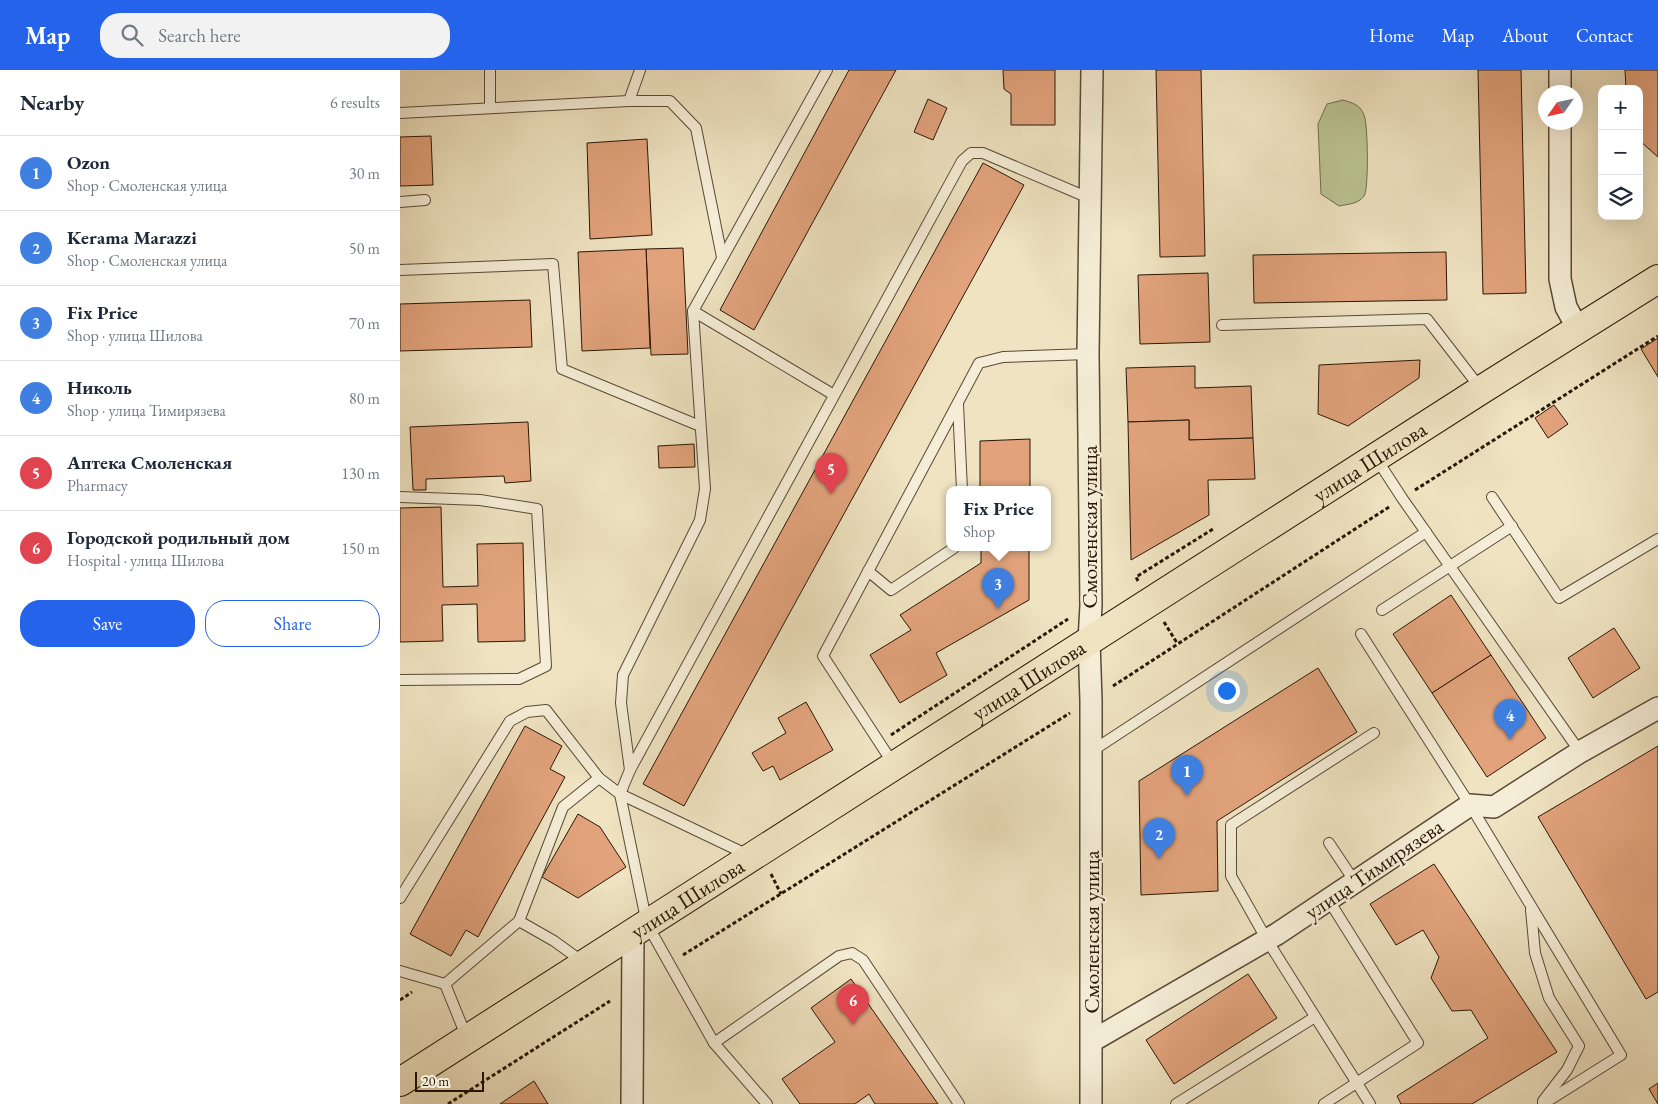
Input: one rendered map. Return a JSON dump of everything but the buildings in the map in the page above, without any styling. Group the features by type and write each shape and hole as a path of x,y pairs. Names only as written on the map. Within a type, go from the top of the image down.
{"main road":[{"name":"улица Шилова","path":"400,1082 1481,390 1658,279"}],"street":[{"name":"Смоленская улица","path":"1091,1104 1091,700 1089,641 1091,605 1088,354 1092,70"},
{"path":"1560,70 1560,85"},
{"path":"1560,130 1560,279 1566,306 1578,329"},
{"path":"1470,805 1494,807 1580,752 1658,708"},
{"name":"улица Тимирязева","path":"1092,1041 1267,940 1470,805"},
{"path":"632,1104 632,987 640,929"}],"lane":[{"path":"490,70 490,108"},
{"path":"629,101 640,70"},
{"path":"630,770 621,703 623,675 700,520 705,489 692,311 827,70"},
{"path":"400,113 629,101 670,101 696,128 722,258"},
{"path":"767,1104 714,1043 668,964 640,929 620,794 630,770 962,160 971,152 983,153 1090,198"},
{"path":"400,202 425,200"},
{"path":"400,270 553,264 562,369 700,426"},
{"path":"692,311 834,395"},
{"path":"1222,326 1427,319 1481,390"},
{"path":"895,766 823,656 979,363 1003,357 1088,354"},
{"path":"958,403 962,486"},
{"path":"1375,458 1580,752"},
{"path":"400,497 480,500 537,509 546,666 519,679 400,680"},
{"path":"1492,497 1560,598 1658,539"},
{"path":"1382,610 1512,526"},
{"path":"1091,751 1426,532"},
{"path":"868,571 891,590 950,551"},
{"path":"1361,634 1470,805 1621,1055 1542,1104"},
{"path":"400,898 510,721 527,712 546,710 599,778 620,794 752,857"},
{"path":"1370,1104 1267,940 1231,876 1231,825 1374,733"},
{"path":"445,984 519,921 563,807 599,778"},
{"path":"1329,843 1355,882"},
{"path":"1325,1104 1356,1082 1418,1044 1328,899"},
{"path":"1531,906 1535,953 1549,998 1579,1046 1567,1070 1542,1104"},
{"path":"519,921 554,941 584,964"},
{"path":"714,1043 840,956 852,953 863,960 960,1104"},
{"path":"400,971 445,984"},
{"path":"445,984 467,1039"},
{"path":"1176,1104 1314,1017"}],"path":[{"path":"668,964 1091,700 1402,498 1658,336"},
{"path":"978,679 1072,616"},
{"path":"448,1104 632,987"}],"green space":[{"path":"1343,100 1358,106 1364,115 1367,170 1366,191 1362,199 1339,206 1321,194 1318,124 1327,104"}],"place":[{"name":"Аптека Смоленская","path":"831,494"},
{"name":"Fix Price","path":"998,609"},
{"name":"Николь","path":"1510,740"},
{"name":"Ozon","path":"1187,796"},
{"name":"Kerama Marazzi","path":"1159,859"},
{"name":"Городской родильный дом","path":"853,1025"}]}
